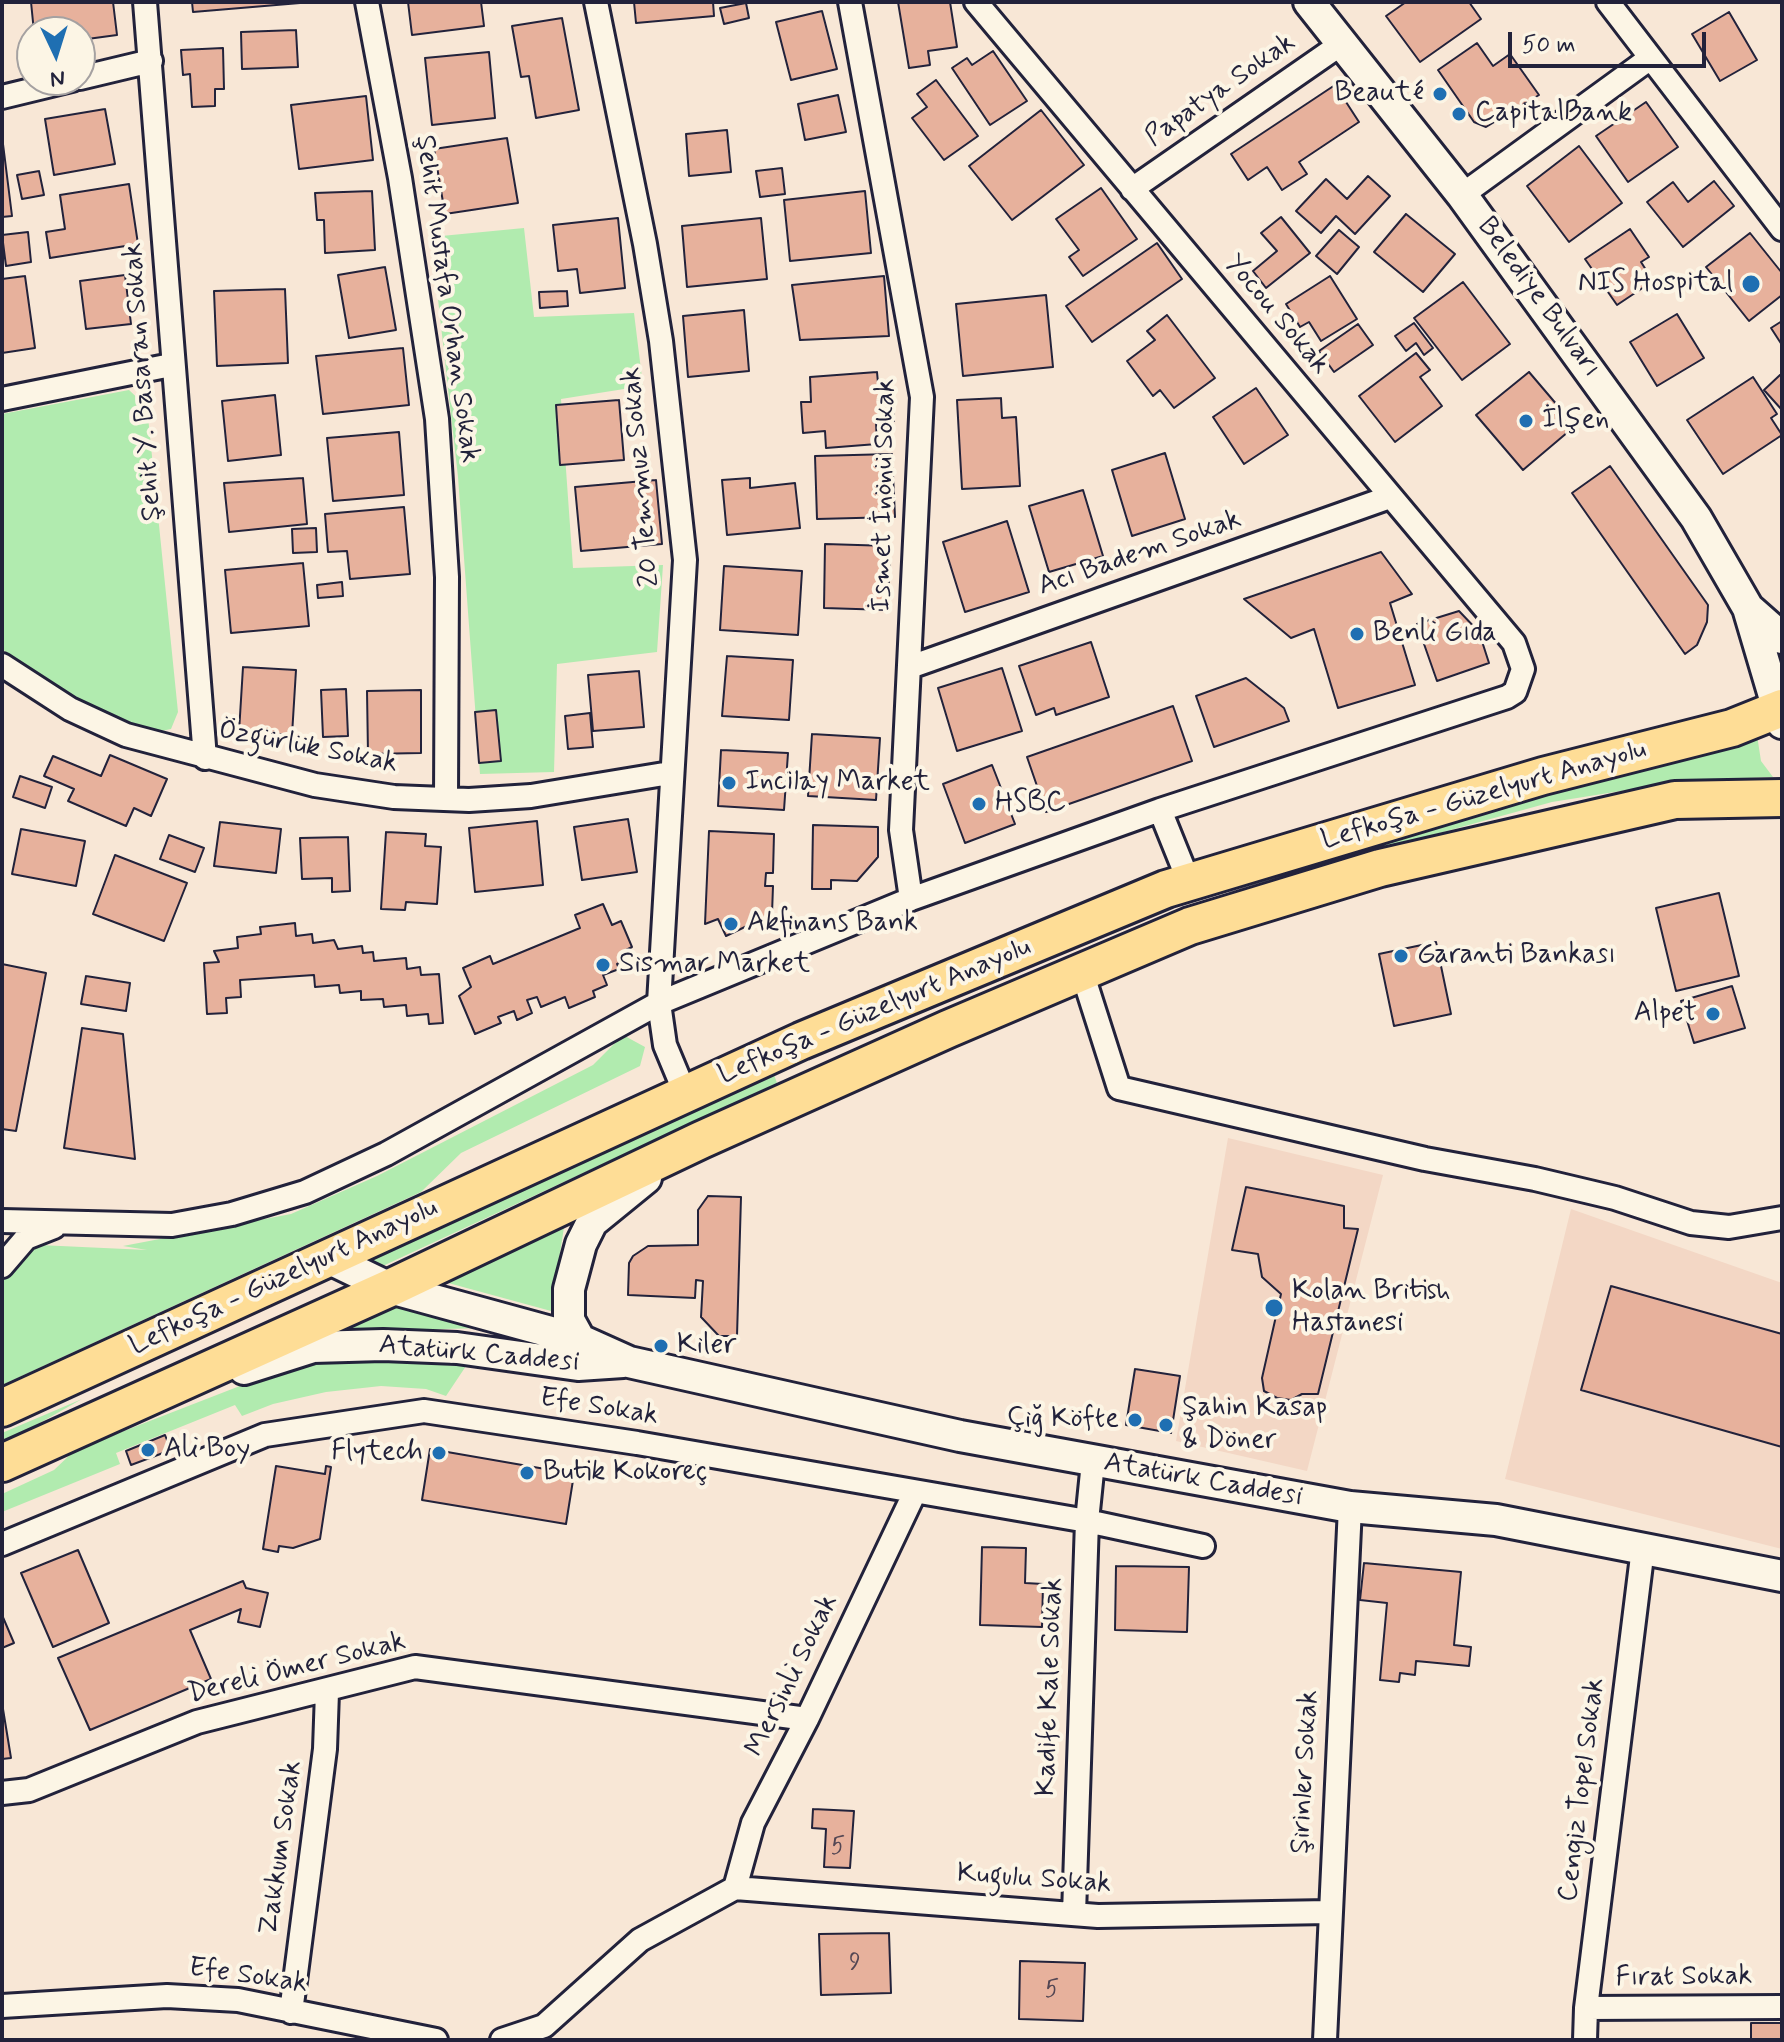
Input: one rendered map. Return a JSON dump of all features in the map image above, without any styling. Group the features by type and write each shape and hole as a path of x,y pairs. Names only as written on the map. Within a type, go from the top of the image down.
{"highway":[{"name":"Lefkoşa - Güzelyurt Anayolu","path":"2,1408 685,1093 887,1004 1189,882 1543,776 1781,713"},
{"name":"Lefkoşa - Güzelyurt Anayolu","path":"2,1463 146,1401 701,1140 1190,926 1380,868 1675,800 1782,798"}],"main road":[{"name":"Belediye Bulvarı","path":"1309,2 1344,42 1462,195 1696,518 1748,608 1781,713"},
{"name":"Belediye Bulvarı","path":"1748,608 1782,638"},
{"path":"580,1340 569,1320 569,1289 581,1244 592,1222 621,1195 701,1140"},
{"name":"Atatürk Caddesi","path":"330,1259 390,1288 580,1340 629,1362 1093,1462 1350,1507 1496,1520 1782,1576"},
{"name":"Atatürk Caddesi","path":"146,1401 313,1347 457,1348 549,1363 629,1362"}],"street":[{"name":"Şehit Y. Basaran Sokak","path":"145,2 171,365 205,758"},
{"name":"Şehit Mustafa Orhan Sokak","path":"367,2 400,178 437,419 447,577 446,799"},
{"name":"20 Temmuz Sokak","path":"596,2 645,244 685,560 670,773 659,1003 665,1045 685,1093"},
{"name":"İsmet İnönü Sokak","path":"850,2 922,397 901,830 911,899"},
{"name":"Yocou Sokak","path":"976,2 1514,643 1523,669 1521,684 1507,697 1160,810"},
{"path":"1608,2 1782,229"},
{"name":"Papatya Sokak","path":"1132,189 1344,42"},
{"path":"1462,195 1649,59"},
{"path":"96,74 151,61"},
{"path":"2,399 171,365"},
{"name":"Acı Badem Sokak","path":"910,667 1390,497"},
{"name":"Özgürlük Sokak","path":"2,665 70,709 126,735 315,785 394,797 446,799 531,796 670,773"},
{"path":"2,1221 192,1223 305,1192 386,1154 659,1003 911,899 1160,810 1189,882"},
{"path":"1082,972 1119,1088 1425,1159 1535,1179 1615,1198 1691,1223 1729,1227 1782,1218"},
{"path":"2,1266 26,1238 61,1224"},
{"name":"Efe Sokak","path":"2,1544 265,1435 424,1411 637,1443 914,1494 1087,1521 1203,1546"},
{"name":"Kadife Kale Sokak","path":"1074,1914 1087,1521 1093,1462"},
{"name":"Mersinli Sokak","path":"735,1888 753,1823 807,1719 914,1494"},
{"name":"Şirinler Sokak","path":"1325,2040 1350,1507"},
{"name":"Cengiz Topel Sokak","path":"1585,2040 1586,2008 1643,1548"},
{"name":"Dereli Ömer Sokak","path":"2,1793 29,1790 197,1722 327,1692 415,1667 807,1719"},
{"name":"Zakkum Sokak","path":"291,2012 325,1749 327,1692"},
{"path":"502,2040 544,2026 640,1940 735,1888"},
{"name":"Kugulu Sokak","path":"735,1888 1074,1914 1329,1912"},
{"name":"Efe Sokak","path":"2,2006 167,1996 238,2000 436,2040"},
{"name":"Fırat Sokak","path":"1586,2008 1782,2007"}],"shaded area":[{"name":"Kolan British Hastanesi","path":"1228,1138 1383,1175 1307,1471 1176,1441"},
{"path":"1571,1209 1782,1283 1782,1549 1505,1479"}],"green space":[{"path":"524,228 534,317 634,313 643,386 561,399 573,568 663,565 657,652 557,664 554,772 480,774 458,477 431,237"},
{"path":"129,390 147,407 178,712 171,729 147,734 44,680 2,649 2,414"},
{"path":"1757,735 1761,761 1773,777 1684,781 1552,802 1244,887 1237,878"},
{"path":"623,1035 645,1047 640,1066 461,1153 421,1192 2,1385 4,1275 19,1254 39,1245 147,1250 123,1246 291,1214 377,1176 593,1065"},
{"path":"773,1072 777,1083 372,1271 361,1262"},
{"path":"565,1221 551,1311 441,1281"},
{"path":"389,1302 486,1328 314,1332"},
{"path":"331,1360 466,1366 446,1396 426,1389 381,1386 326,1392 273,1404 242,1416 235,1405 116,1453 120,1464 2,1512 2,1494 54,1470 75,1450 281,1370"},
{"path":"82,1399 31,1428 2,1441 2,1433"}],"building":[{"path":"31,2 113,2 117,35 96,38 96,16 32,16"},
{"path":"192,2 300,2 300,3 193,12"},
{"path":"408,2 481,2 484,26 412,35"},
{"path":"634,2 713,2 714,16 636,23"},
{"path":"898,2 950,2 957,47 928,51 930,65 909,68"},
{"path":"1406,2 1469,2 1481,19 1420,62 1386,16"},
{"path":"746,3 749,18 724,24 720,8"},
{"path":"822,11 837,69 791,80 776,22"},
{"path":"1729,12 1757,60 1720,81 1692,34"},
{"path":"562,18 579,110 536,118 529,76 521,77 512,26"},
{"path":"296,30 298,67 242,69 241,32"},
{"path":"1477,43 1493,66 1510,54 1539,95 1486,127 1474,122 1438,70"},
{"path":"223,48 224,89 215,89 215,106 192,107 190,74 183,75 181,50"},
{"path":"993,51 1027,101 990,125 952,68 967,58 972,65"},
{"path":"489,52 495,118 432,125 425,58"},
{"path":"936,80 978,136 944,160 912,118 927,107 917,94"},
{"path":"1335,85 1359,122 1299,162 1307,174 1282,190 1267,167 1248,180 1231,154"},
{"path":"838,95 846,132 805,140 798,104"},
{"path":"366,96 373,160 299,169 291,105"},
{"path":"1646,102 1678,147 1628,182 1596,136"},
{"path":"105,109 115,164 54,175 45,119"},
{"path":"1041,110 1084,165 1012,220 969,166"},
{"path":"727,130 731,172 689,176 686,134"},
{"path":"2,136 12,216 2,217"},
{"path":"507,138 518,203 445,214 434,149"},
{"path":"1579,146 1622,203 1569,242 1527,186"},
{"path":"782,168 785,194 760,197 756,171"},
{"path":"39,171 44,195 22,199 17,175"},
{"path":"1368,176 1390,196 1355,234 1336,216 1321,233 1296,211 1326,179 1347,199"},
{"path":"1714,181 1734,206 1683,247 1647,202 1673,182 1688,202"},
{"path":"129,184 138,244 50,258 46,232 65,229 60,195"},
{"path":"1101,188 1137,239 1083,276 1069,257 1079,250 1056,219"},
{"path":"372,191 375,250 325,253 324,220 317,220 315,193"},
{"path":"865,191 871,253 790,261 784,200"},
{"path":"1406,214 1455,254 1423,292 1374,252"},
{"path":"1281,217 1310,253 1266,288 1253,271 1277,251 1261,233"},
{"path":"618,218 625,288 580,293 577,269 558,271 553,225"},
{"path":"761,218 767,279 687,287 682,226"},
{"path":"1630,229 1649,257 1641,262 1653,281 1617,305 1585,259"},
{"path":"1339,230 1359,247 1337,274 1316,256"},
{"path":"28,232 31,262 6,266 2,235"},
{"name":"NIS Hospital","path":"1750,233 1782,273 1782,295 1749,321 1706,267"},
{"path":"1157,243 1182,279 1092,342 1066,306"},
{"path":"385,267 396,330 349,338 338,275"},
{"path":"125,275 131,324 86,329 80,281"},
{"path":"25,276 35,348 2,353 2,279"},
{"path":"884,276 889,336 800,340 792,285"},
{"path":"1330,276 1357,319 1321,341 1309,322 1300,327 1286,304"},
{"path":"1463,282 1510,344 1462,380 1414,318"},
{"path":"285,289 288,363 217,366 214,291"},
{"path":"567,291 568,306 540,308 539,292"},
{"path":"1046,295 1053,367 963,376 956,304"},
{"path":"744,310 749,371 688,377 683,316"},
{"path":"1677,314 1704,358 1657,386 1630,342"},
{"path":"1167,315 1215,378 1174,408 1160,390 1153,396 1127,361 1155,340 1147,331"},
{"path":"1782,321 1782,345 1771,328"},
{"path":"1414,323 1433,348 1424,355 1416,343 1406,351 1395,336"},
{"path":"1358,324 1373,345 1334,372 1319,351"},
{"path":"403,348 409,405 323,414 316,356"},
{"path":"1416,353 1430,370 1420,377 1442,406 1395,442 1359,396"},
{"path":"877,372 878,383 891,382 894,421 876,422 877,444 826,448 825,431 803,433 801,402 811,402 810,377"},
{"name":"İlşen","path":"1529,372 1575,426 1523,470 1476,415"},
{"path":"1780,375 1782,377 1782,410 1764,390"},
{"path":"1753,377 1777,414 1771,418 1782,435 1723,474 1687,420"},
{"path":"1256,388 1288,435 1244,464 1213,417"},
{"path":"275,395 281,455 228,461 222,401"},
{"path":"1001,398 1002,418 1016,417 1020,486 962,489 957,400"},
{"path":"619,400 624,460 560,465 556,405"},
{"path":"399,432 404,495 333,501 327,438"},
{"path":"1165,453 1185,519 1132,536 1112,470"},
{"path":"892,454 895,517 817,519 815,456"},
{"path":"1610,466 1708,605 1707,622 1697,645 1685,654 1572,493"},
{"path":"303,478 307,524 229,532 224,483"},
{"path":"750,478 750,488 795,483 800,528 727,535 722,480"},
{"path":"656,480 662,544 581,551 575,487"},
{"path":"1083,490 1103,556 1049,572 1029,506"},
{"path":"404,507 410,574 350,579 347,551 328,552 325,514"},
{"path":"1007,521 1029,592 965,612 943,542"},
{"path":"316,528 317,552 293,553 292,529"},
{"path":"825,544 890,546 888,610 824,608"},
{"name":"Benli Gıda","path":"1381,552 1412,594 1390,603 1415,685 1338,708 1314,629 1291,638 1244,599"},
{"path":"303,563 309,626 231,633 225,570"},
{"path":"724,566 802,571 798,635 720,630"},
{"path":"342,582 343,596 318,598 317,585"},
{"path":"1459,611 1479,632 1489,663 1437,681 1417,624"},
{"path":"1091,642 1109,697 1056,715 1054,708 1036,715 1019,666"},
{"path":"727,656 793,660 789,720 722,716"},
{"path":"243,667 296,670 292,735 239,732"},
{"path":"1002,668 1022,731 957,751 938,688"},
{"path":"639,671 644,727 593,731 588,675"},
{"path":"1246,678 1284,708 1289,721 1214,747 1196,696"},
{"path":"346,689 348,736 323,737 321,690"},
{"path":"421,690 421,753 368,754 367,691"},
{"path":"1173,706 1192,761 1046,812 1027,757"},
{"path":"496,710 501,761 479,763 475,712"},
{"path":"590,713 593,747 568,749 565,716"},
{"path":"812,734 880,738 876,800 808,796"},
{"path":"721,750 788,753 784,810 718,806"},
{"path":"110,755 167,779 151,816 134,808 126,826 68,801 74,789 44,776 53,756 101,776"},
{"name":"HSBC","path":"992,765 1015,824 965,843 943,784"},
{"path":"20,776 52,787 45,808 13,797"},
{"path":"628,819 637,872 582,880 574,827"},
{"path":"537,821 543,885 475,892 469,828"},
{"path":"220,822 281,829 276,873 214,866"},
{"path":"813,825 878,827 878,857 857,881 831,880 831,889 812,889"},
{"path":"21,829 85,841 76,886 12,874"},
{"path":"709,831 774,834 773,873 766,873 765,886 773,886 772,914 726,936 718,919 705,924"},
{"path":"386,832 426,834 425,846 441,847 437,904 406,902 405,910 381,909"},
{"path":"169,835 204,848 195,872 160,859"},
{"path":"348,837 350,891 332,892 332,878 302,879 300,838"},
{"path":"115,855 187,883 164,941 93,914"},
{"path":"1719,893 1739,976 1676,991 1656,908"},
{"path":"603,904 612,925 621,921 632,947 624,951 628,959 617,964 619,969 603,975 607,985 593,991 595,997 569,1008 565,997 541,1007 537,997 527,1000 532,1013 517,1020 514,1011 498,1017 501,1023 475,1034 459,996 471,987 463,968 490,956 493,964 580,928 575,915"},
{"path":"295,923 296,936 312,934 313,943 334,940 338,949 362,946 363,953 373,952 374,961 406,958 407,969 420,967 421,975 439,974 443,1023 429,1024 428,1014 407,1016 406,1005 384,1007 383,999 361,1000 361,991 340,993 339,985 315,987 314,975 240,980 241,997 226,998 227,1013 207,1014 204,963 219,962 214,951 238,948 237,937 261,934 260,927"},
{"path":"1436,942 1451,1014 1394,1026 1379,954"},
{"path":"2,964 46,973 16,1131 2,1129"},
{"path":"86,976 130,983 126,1011 81,1004"},
{"name":"Alpet","path":"1732,986 1745,1028 1694,1043 1681,1001"},
{"path":"82,1028 123,1034 135,1159 64,1148"},
{"path":"1246,1187 1344,1206 1344,1228 1358,1229 1318,1394 1302,1394 1291,1400 1277,1398 1264,1391 1262,1378 1281,1294 1262,1277 1258,1254 1232,1250"},
{"path":"708,1196 741,1197 737,1336 719,1336 701,1317 703,1281 696,1280 695,1298 628,1295 629,1263 633,1256 648,1246 698,1245 698,1210"},
{"path":"1611,1286 1782,1334 1782,1447 1581,1390"},
{"path":"1135,1369 1180,1376 1171,1433 1126,1425"},
{"name":"Ali Boy","path":"165,1435 171,1450 131,1465 126,1451"},
{"path":"430,1449 574,1474 566,1524 422,1500"},
{"path":"276,1466 325,1474 326,1466 331,1467 320,1539 293,1548 279,1546 278,1552 263,1549"},
{"path":"982,1547 1026,1548 1025,1583 1043,1584 1042,1627 980,1625"},
{"path":"78,1550 109,1623 53,1647 21,1573"},
{"path":"1364,1563 1461,1572 1454,1645 1471,1647 1469,1666 1416,1661 1415,1675 1400,1673 1399,1682 1380,1680 1387,1603 1360,1600"},
{"path":"1116,1566 1189,1567 1187,1632 1115,1630"},
{"path":"243,1581 246,1588 268,1593 260,1627 238,1622 241,1609 190,1630 211,1679 90,1730 58,1658"},
{"path":"2,1615 14,1643 2,1648"},
{"path":"2,1703 11,1758 2,1759"},
{"path":"813,1809 854,1811 850,1868 824,1867 826,1829 812,1828"},
{"path":"889,1933 891,1993 821,1995 819,1934"},
{"path":"1020,1961 1085,1963 1083,2021 1019,2019"},
{"path":"1751,2023 1782,2023 1782,2040 1751,2040"}],"place":[{"name":"Beauté","path":"1440,94"},
{"name":"CapitalBank","path":"1459,114"},
{"name":"NIS Hospital","path":"1751,284"},
{"name":"İlşen","path":"1526,421"},
{"name":"Benli Gıda","path":"1357,634"},
{"name":"Incilay Market","path":"729,783"},
{"name":"HSBC","path":"979,804"},
{"name":"Akfinans Bank","path":"731,924"},
{"name":"Garanti Bankası","path":"1401,956"},
{"name":"Sismar Market","path":"603,965"},
{"name":"Alpet","path":"1713,1014"},
{"name":"Kolan British Hastanesi","path":"1274,1308"},
{"name":"Kiler","path":"661,1346"},
{"name":"Çiğ Köfte","path":"1135,1420"},
{"name":"Şahin Kasap & Döner","path":"1166,1425"},
{"name":"Ali Boy","path":"148,1450"},
{"name":"Flytech","path":"439,1453"},
{"name":"Butik Kokoreç","path":"527,1473"}]}
